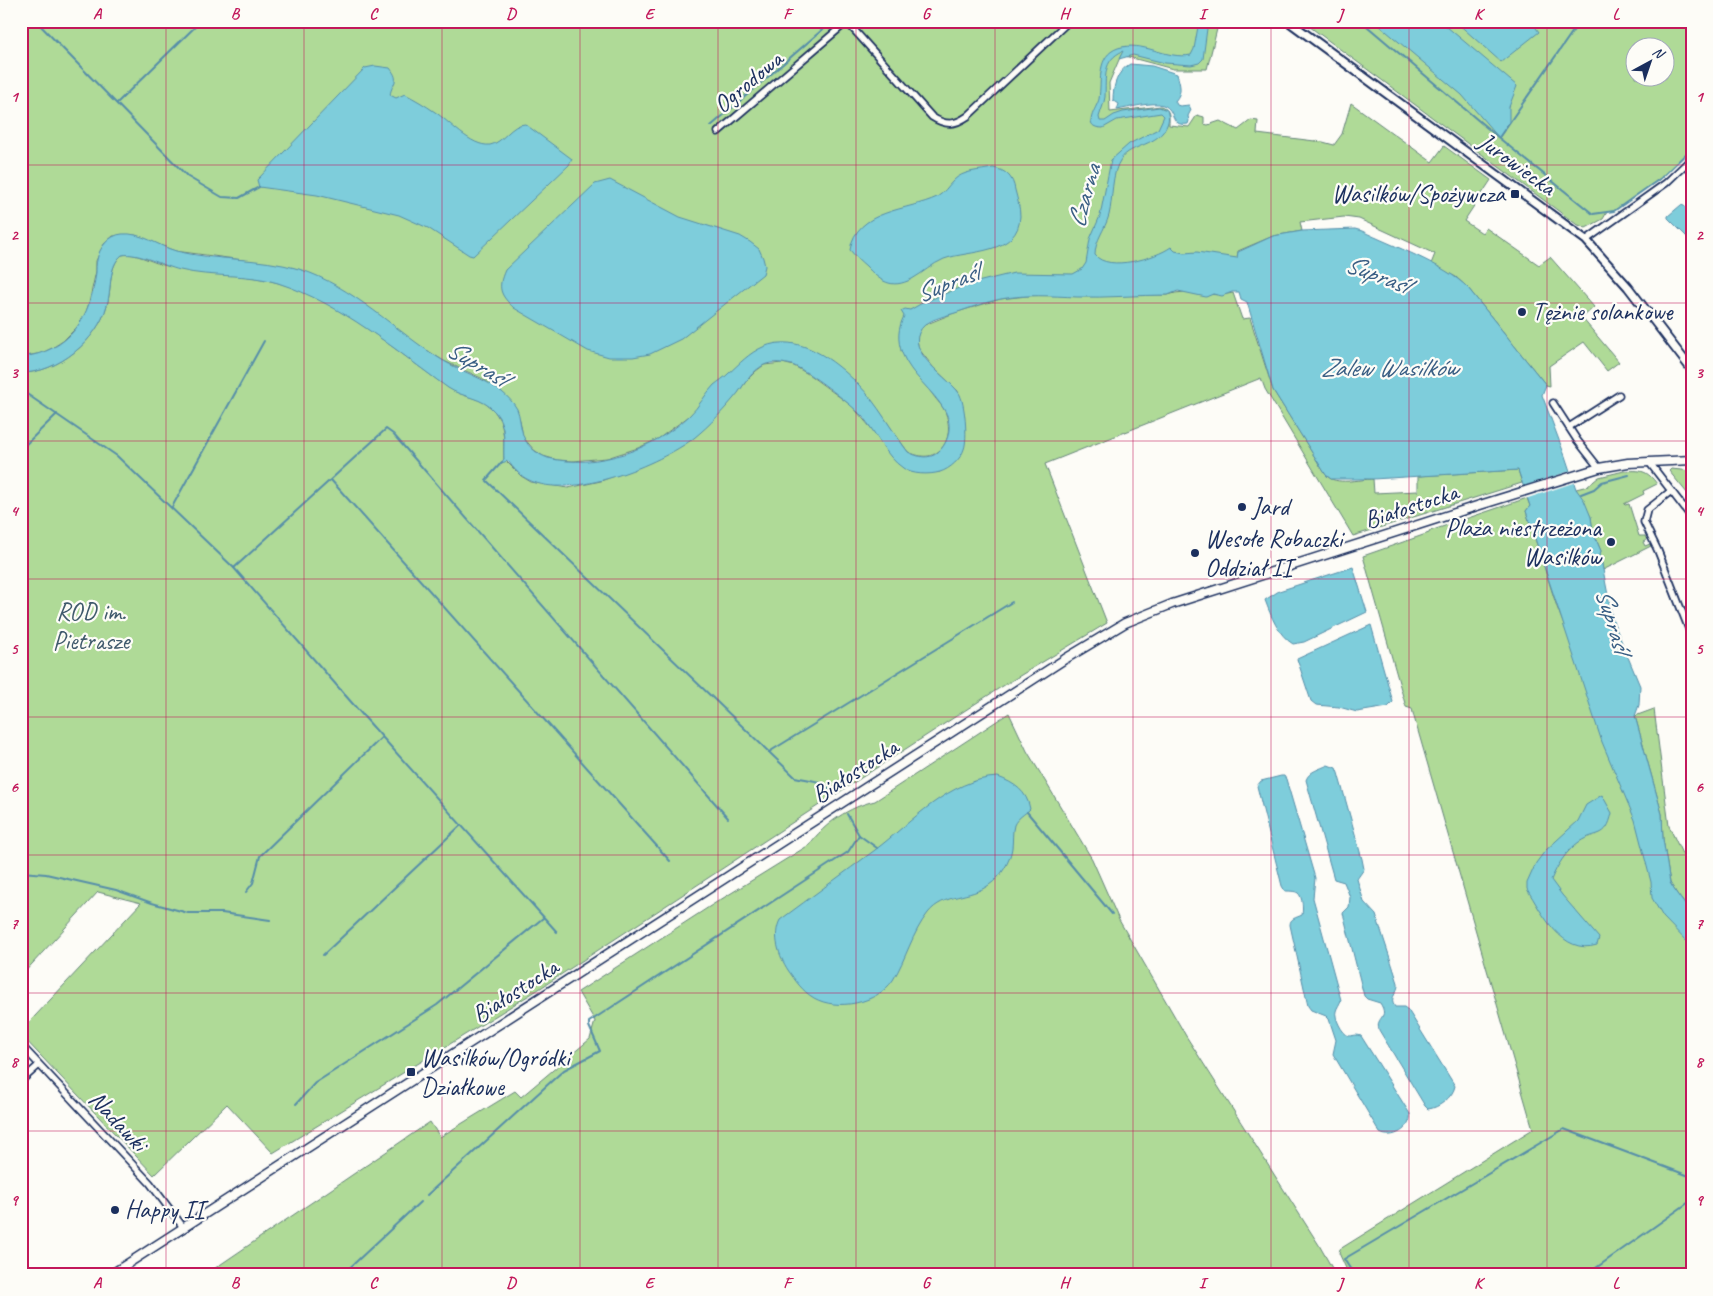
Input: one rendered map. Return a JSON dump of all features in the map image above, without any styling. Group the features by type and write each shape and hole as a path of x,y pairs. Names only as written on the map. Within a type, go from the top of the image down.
{"main road":[{"name":"Białostocka","path":"110,1275 446,1060 786,838 1116,628 1172,604 1599,468 1613,465 1692,460"}],"street":[{"path":"847,22 932,117 941,123 951,124 968,116 1069,21"},
{"name":"Jurowiecka","path":"1288,21 1586,240 1628,287 1692,370"},
{"name":"Ogrodowa","path":"718,132 847,22"},
{"path":"1586,240 1666,183 1692,158"},
{"path":"1569,427 1619,395"},
{"path":"1553,403 1599,468"},
{"path":"1649,462 1692,518"},
{"path":"1671,491 1647,510 1644,522 1658,551 1692,637"},
{"name":"Nadawki","path":"21,1045 150,1183 183,1227"},
{"path":"21,1081 39,1065"}],"green space":[{"path":"21,21 1219,21 1207,69 1173,69 1121,55 1109,83 1110,112 1161,106 1168,112 1169,125 1189,127 1197,115 1204,117 1204,124 1208,125 1220,121 1238,130 1251,120 1258,121 1257,134 1334,145 1342,134 1351,103 1432,162 1444,146 1491,180 1464,221 1482,233 1486,228 1539,265 1550,257 1594,307 1582,318 1619,362 1607,371 1584,342 1549,366 1550,386 1546,385 1468,288 1456,277 1431,264 1435,254 1359,219 1344,217 1300,222 1302,231 1273,236 1238,251 1237,258 910,310 901,351 944,409 948,423 946,442 940,450 929,456 908,452 869,397 765,346 692,414 658,439 607,458 573,461 557,460 543,456 534,450 523,437 520,420 495,387 481,378 444,361 298,269 175,251 135,235 113,236 104,244 96,261 96,271 89,303 79,325 63,341 52,348 42,353 21,357"},
{"path":"1302,21 1692,21 1692,148 1661,178 1614,211 1607,212 1603,219 1586,228 1576,224"},
{"name":"ROD im. Pietrasze","path":"127,254 167,266 275,282 299,290 322,301 366,328 455,392 487,404 497,415 502,426 504,459 521,476 531,482 568,488 601,481 651,462 683,445 712,421 756,371 764,365 782,363 794,366 808,374 852,406 908,471 923,473 940,472 958,391 933,367 919,349 917,335 922,326 954,313 1000,299 1045,294 1168,295 1184,292 1217,295 1233,293 1242,319 1250,318 1273,390 1326,475 1330,478 1341,481 1373,479 1374,493 1418,491 1418,476 1518,470 1522,483 1353,536 1265,389 1261,378 1045,464 1107,623 998,689 536,991 273,1153 227,1104 154,1175 21,1035 21,1031 141,903 98,892 21,976 21,373 35,372 62,361 86,342 102,318 107,305 114,265 122,255"},
{"path":"1671,469 1692,471 1692,499 1669,471"},
{"path":"1624,471 1647,473 1657,484 1643,491 1644,494 1624,504 1629,504 1639,536 1645,536 1647,540 1643,542 1645,546 1650,544 1651,546 1603,570 1601,551 1593,532 1591,517 1576,489 1588,486 1599,477"},
{"path":"1527,498 1530,506 1526,511 1557,607 1640,823 1692,933 1692,1275 1349,1275 1339,1253 1340,1249 1533,1129 1412,709 1406,707 1363,556"},
{"path":"1654,709 1669,826 1692,875 1692,913 1670,883 1663,839 1662,814 1635,716"},
{"path":"1009,713 1027,751 1092,859 1119,920 1186,1036 1319,1245 1336,1275 205,1275 430,1122 440,1137 515,1091 521,1097 590,1039 595,1021 578,992 809,845 822,830 838,817 856,807 875,801"}],"water":[{"path":"1199,21 1208,21 1203,59 1199,63 1191,65 1165,63 1133,55 1119,59 1123,51 1111,59 1108,64 1105,97 1099,117 1100,121 1105,121 1123,112 1159,107 1167,110 1168,120 1163,132 1158,137 1131,150 1121,159 1115,171 1109,215 1095,250 1095,255 1101,260 1110,262 1132,262 1155,255 1171,247 1175,251 1184,253 1197,252 1237,258 1238,252 1273,236 1302,231 1355,229 1432,263 1458,279 1468,288 1546,385 1542,395 1576,489 1584,500 1591,517 1593,532 1601,551 1613,621 1640,686 1639,705 1635,716 1662,814 1663,839 1670,883 1692,914 1692,947 1663,917 1652,898 1651,882 1635,820 1602,742 1526,511 1530,506 1518,470 1373,479 1331,479 1326,475 1273,390 1247,302 1241,299 1239,292 1232,292 1222,296 1213,294 1206,297 1178,291 1168,295 1100,297 1020,296 989,302 929,322 919,333 917,341 920,350 932,366 959,393 963,404 966,429 963,453 958,460 944,471 931,474 916,473 903,468 891,457 862,416 818,380 792,365 774,363 764,365 756,371 723,411 706,428 679,448 638,468 614,477 567,486 546,485 529,480 517,472 508,461 501,463 504,459 503,429 499,417 490,407 479,400 448,388 346,315 301,292 278,283 254,278 192,272 173,268 143,257 129,255 122,255 114,265 107,305 102,318 86,342 62,361 35,372 21,373 21,357 38,354 53,348 75,330 89,304 100,251 105,243 113,237 129,234 143,237 169,249 191,254 284,265 299,269 338,286 442,360 502,392 517,409 525,440 535,451 548,458 567,461 605,459 642,447 675,428 696,409 714,385 753,352 776,343 802,346 815,351 838,366 865,392 908,452 914,455 931,456 939,451 946,441 949,423 940,403 911,369 902,353 899,334 904,316 901,311 905,309 910,310 924,302 969,284 1014,273 1073,274 1082,269 1086,263 1090,239 1100,216 1111,160 1129,144 1158,129 1164,116 1161,113 1117,120 1103,128 1092,125 1092,117 1099,99 1103,63 1111,52 1127,46 1136,46 1173,55 1191,55 1194,49"},
{"path":"1374,21 1440,21 1517,86 1509,107 1509,123 1499,138 1462,95"},
{"path":"1455,21 1531,21 1539,32 1501,62"},
{"path":"1130,64 1152,66 1177,74 1180,91 1175,101 1180,106 1189,105 1191,110 1188,116 1188,124 1175,121 1170,110 1159,104 1147,104 1117,110 1119,104 1113,100 1115,84 1122,71"},
{"path":"375,66 390,68 395,76 395,82 390,95 396,98 405,94 435,112 475,142 483,145 495,144 515,127 525,124 572,159 569,165 473,256 428,228 399,215 317,195 259,187 257,180 365,68"},
{"path":"993,168 1002,170 1011,178 1020,209 1017,229 1011,238 1002,244 991,249 944,259 912,279 898,284 881,280 850,250 854,237 862,226 873,219 885,213 937,197 957,177"},
{"path":"610,180 680,217 740,236 750,242 759,249 763,258 765,266 763,274 681,339 650,354 633,357 609,357 588,351 514,308 501,291 501,282 505,270 595,184"},
{"path":"1681,205 1692,213 1692,240 1668,218"},
{"path":"1353,567 1367,612 1304,642 1293,644 1283,636 1265,600 1279,591"},
{"path":"1371,625 1393,702 1388,707 1357,712 1339,707 1316,705 1311,701 1297,659"},
{"path":"1328,765 1336,768 1338,773 1362,859 1364,869 1357,879 1364,902 1376,915 1398,983 1393,1004 1395,1007 1404,1007 1408,1010 1455,1086 1448,1098 1432,1108 1428,1109 1425,1106 1379,1030 1378,1025 1384,1012 1380,1003 1367,999 1364,996 1343,913 1349,907 1350,897 1344,882 1334,879 1306,780 1312,772"},
{"path":"1284,776 1286,779 1315,878 1313,898 1341,1000 1336,1011 1337,1021 1346,1035 1361,1036 1410,1114 1410,1119 1405,1128 1395,1134 1385,1135 1380,1133 1333,1054 1336,1040 1329,1019 1311,1010 1308,1006 1290,925 1292,920 1302,915 1302,900 1298,893 1285,891 1282,886 1257,786 1261,781"},
{"path":"998,777 1019,788 1026,797 1030,809 1014,825 1011,853 1004,869 997,878 982,889 949,899 934,907 922,921 893,980 877,995 856,1003 834,1004 823,1002 806,992 788,970 779,952 777,933 780,920 947,794 963,785"},
{"path":"1602,795 1612,813 1607,827 1604,831 1585,838 1574,846 1562,859 1551,880 1599,938 1597,945 1585,947 1573,944 1554,930 1527,889 1527,883 1536,863 1545,851 1578,821 1586,805"}],"pier":[{"path":"1573,470 1576,482 1525,499 1521,487"}],"waterway":[{"path":"36,21 188,177 222,197 239,198 259,187"},
{"path":"117,103 201,21"},
{"path":"711,126 829,24 827,21"},
{"path":"1361,21 1499,138 1593,214 1614,211 1661,178 1692,148"},
{"path":"1500,136 1580,21"},
{"path":"172,507 264,341"},
{"path":"21,390 117,456 234,568 557,932"},
{"path":"21,449 57,414"},
{"path":"234,568 386,429 393,434 728,818"},
{"path":"502,462 486,480 795,777 821,783 834,794"},
{"path":"1581,494 1594,489 1602,482 1629,475"},
{"path":"331,480 670,861"},
{"path":"769,752 1012,602"},
{"path":"246,892 253,883 260,856 382,737"},
{"path":"1027,812 1112,914"},
{"path":"427,1195 564,1070 600,1051 589,1022 848,852 859,835 847,814"},
{"path":"323,955 461,825"},
{"path":"859,835 877,848"},
{"path":"21,872 46,874 116,890 188,913 222,913 270,920"},
{"path":"296,1104 315,1083 437,1005 543,918"},
{"path":"1354,1275 1344,1259 1564,1129 1692,1177"},
{"path":"1586,1275 1692,1200"},
{"path":"342,1275 420,1202"}],"place":[{"name":"Wasilków/Spożywcza","path":"1515,194"},
{"name":"Tężnie solankowe","path":"1522,312"},
{"name":"Jard","path":"1242,507"},
{"name":"Plaża niestrzeżona Wasilków","path":"1611,542"},
{"name":"Wesołe Robaczki Oddział II","path":"1195,553"},
{"name":"Wasilków/Ogródki Działkowe","path":"411,1072"},
{"name":"Happy II","path":"115,1210"}],"water label":[{"name":"Czarna","path":"1084,196"},
{"name":"Supraśl","path":"1377,274"},
{"name":"Supraśl","path":"947,283"},
{"name":"Supraśl","path":"477,363"},
{"name":"Zalew Wasilków","path":"1389,367"},
{"name":"Supraśl","path":"1613,620"}]}
